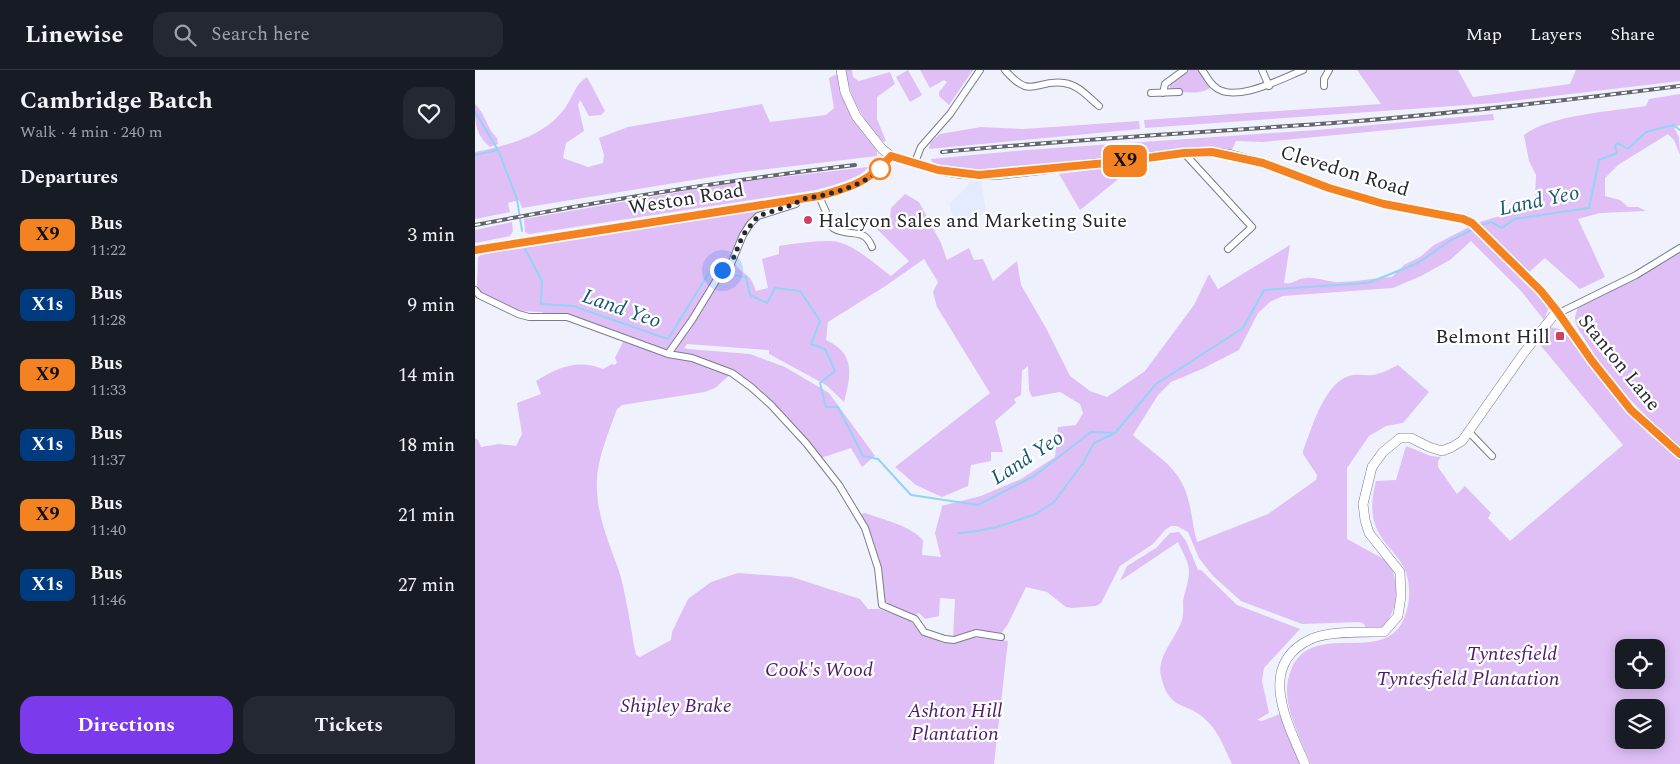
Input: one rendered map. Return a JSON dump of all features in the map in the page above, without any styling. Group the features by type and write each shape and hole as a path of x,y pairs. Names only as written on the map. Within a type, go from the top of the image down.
{"main road":[{"path":"841,70 845,92 856,116 870,135 891,156"},
{"name":"Clevedon Road","path":"891,156 938,170 961,174 996,175 1184,153 1212,152 1248,159 1384,204 1463,219 1477,227 1558,312"},
{"name":"Weston Road","path":"475,250 819,196 860,182 875,174 891,156"},
{"path":"1305,764 1283,711 1280,694 1279,682 1282,668 1291,652 1312,638 1345,633 1383,632 1398,616 1401,596 1400,572 1369,533 1365,520 1363,504 1372,467 1383,452 1401,438 1411,438 1442,451 1452,448 1462,441 1523,354 1558,312"},
{"name":"Stanton Lane","path":"1558,312 1592,361 1631,410 1680,454"}],"street":[{"path":"915,162 921,147 949,114 980,70"},
{"path":"1005,70 1015,82 1023,86 1036,87 1064,83 1077,87 1099,106"},
{"path":"1163,92 1165,84 1184,70"},
{"path":"1202,70 1214,87 1228,92 1256,90 1303,70"},
{"path":"1262,70 1269,86"},
{"path":"1324,86 1324,79 1329,70"},
{"path":"1151,93 1179,92"},
{"path":"1184,153 1252,227 1228,249"},
{"path":"819,196 833,228 847,234 860,233 866,236 872,248"},
{"path":"669,354 721,272 731,264 743,235 758,216 795,204 799,199"},
{"path":"1558,312 1635,276 1680,248"},
{"path":"475,290 479,295 518,314 529,317 567,317 669,354 691,358 732,373 771,405 806,443 839,485 865,528 878,568 883,605 915,619 924,632 945,639 954,640 976,633 1001,637"},
{"path":"1468,431 1492,456"}],"shaded area":[{"path":"972,178 981,178 986,212 972,220 953,216 949,204 965,189"}],"green space":[{"path":"845,70 852,70 853,77 859,81 890,72 895,84 877,97 877,119 886,141 883,142 864,118 850,91"},
{"path":"908,70 922,95 910,102 896,77"},
{"path":"920,70 973,70 949,105 939,96 939,92 947,82 944,80 930,88"},
{"path":"1189,70 1199,70 1211,87 1208,90 1191,92 1179,92 1170,89 1170,84"},
{"path":"1357,70 1458,70 1473,97 1570,84 1576,70 1680,70 1680,81 1495,103 1145,128 1144,120 1381,104"},
{"path":"837,74 848,105 857,123 877,149 877,156 736,173 522,208 519,200 508,203 510,212 475,219 475,152 512,143 547,126 565,108 577,87 587,77 605,111 601,115 589,116 580,100 578,105 584,131 566,143 563,158 588,167 603,163 604,155 599,138 628,127 762,104 770,122 826,115 834,108 829,78"},
{"path":"1680,94 1680,125 1674,128 1679,137 1680,155 1674,140 1668,134 1618,165 1605,178 1605,196 1620,200 1628,207 1638,207 1646,211 1600,213 1578,219 1605,277 1580,289 1545,258 1529,272 1476,223 1503,215 1535,198 1536,175 1529,161 1524,135 1535,128 1565,118 1646,106 1649,99"},
{"path":"475,104 482,112 490,130 497,138 498,144 490,147 481,137 476,122"},
{"path":"1493,114 1494,120 1263,142 1236,141 1232,150 1150,154 999,172 965,171 948,168 932,162 931,159 1027,150 1317,130"},
{"path":"1139,121 1140,129 929,149 930,143 940,134 981,127 1023,129"},
{"path":"1137,164 1080,210 1059,174"},
{"path":"868,167 859,175 816,190 529,234 525,232 524,219 737,182"},
{"path":"905,194 919,202 941,243 947,260 969,248 974,260 983,259 993,281 1017,261 1021,285 1046,328 1070,376 1090,391 1107,397 1145,371 1194,305 1209,274 1218,289 1290,245 1284,283 1306,278 1337,282 1358,281 1392,277 1404,265 1420,257 1434,245 1471,226 1549,307 1544,320 1521,291 1471,241 1450,260 1421,276 1393,288 1283,296 1270,302 1258,313 1239,350 1171,382 1158,395 1133,435 1163,460 1179,477 1187,495 1197,542 1268,514 1316,480 1317,475 1303,454 1303,451 1315,418 1327,395 1343,378 1353,375 1375,374 1398,365 1429,392 1403,423 1386,426 1369,436 1347,468 1347,539 1391,563 1396,589 1395,604 1383,628 1367,630 1364,624 1360,622 1302,624 1241,601 1213,576 1199,558 1188,532 1177,526 1171,526 1165,530 1153,544 1120,566 1101,603 1096,606 1066,607 1047,592 1026,587 1008,624 1000,635 976,631 953,638 955,599 940,598 939,616 925,619 919,613 915,615 884,603 878,557 871,535 861,514 865,513 911,530 923,540 922,555 941,557 935,533 941,506 981,496 1021,479 1055,457 1058,427 1076,425 1083,413 1080,404 1060,392 1032,397 1029,390 1028,366 1022,371 1021,395 1014,399 1016,403 995,421 1003,452 991,452 991,461 971,465 968,486 942,497 916,485 895,467 990,393 937,307 933,292 938,282 924,259 828,322 826,340 842,352 849,366 844,402 826,385 769,354 769,350 687,344 684,348 750,354 785,367 829,393 875,456 862,467 851,448 821,458 760,389 733,372 715,388 705,392 622,405 617,409 600,459 597,490 602,520 624,589 636,655 640,657 671,640 672,632 688,599 711,582 738,573 792,577 860,599 868,609 879,609 909,620 926,635 943,643 953,643 972,637 1008,641 994,764 475,764 475,438 481,447 499,444 516,446 522,434 517,403 541,394 536,381 560,368 568,366 585,365 603,369 612,364 615,365 617,362 615,358 624,340 578,322 544,315 542,312 517,311 482,294 477,286 478,257 518,247 767,209 757,215 728,265 735,264 749,277 756,291 768,288 762,259 779,254 779,246 818,241 833,241 845,244 866,256 891,276 909,261 877,229 890,219 891,208"},
{"path":"512,222 513,231 510,236 475,243 475,230"},
{"path":"1680,251 1680,447 1641,411 1618,386 1587,343 1578,328 1575,318 1578,307 1638,278"},
{"name":"Tyntesfield","path":"1550,327 1559,329 1566,334 1621,405 1651,436 1680,458 1680,764 1311,764 1296,729 1288,702 1287,684 1291,670 1301,655 1315,647 1382,639 1396,631 1407,610 1409,590 1407,576 1402,564 1378,532 1374,521 1372,504 1376,481 1396,480 1406,446 1431,456 1441,457 1438,461 1438,467 1457,494 1465,486 1491,513 1488,518 1510,541 1623,445 1537,341 1545,330"},
{"path":"1179,532 1186,541 1198,570 1201,570 1237,605 1300,629 1264,668 1262,681 1269,713 1257,720 1262,721 1280,714 1301,764 1232,764 1211,725 1193,710 1174,701 1164,688 1160,669 1161,662 1182,620 1183,601 1189,575 1188,564 1178,542 1120,581 1127,566 1156,548 1170,533"}],"waterway":[{"name":"Land Yeo","path":"475,112 498,150 517,199 522,231"},
{"name":"Land Yeo","path":"1478,226 1491,222 1502,228 1514,219 1589,208 1599,160 1617,153 1615,146 1618,143 1628,149 1646,132 1673,125 1680,130"},
{"path":"475,155 497,150"},
{"name":"Land Yeo","path":"525,249 542,281 541,304 573,306 668,339 710,271 746,277 750,295 767,303 775,288 800,291 820,321 811,344 825,349 835,371 820,383 826,407 838,407 863,456 878,459 911,495 978,505 1034,476 1091,432 1115,433 1156,384 1243,328 1264,290 1368,283 1418,263 1451,240 1474,229"},
{"path":"958,533 997,527 1036,514 1054,502 1083,463 1094,443 1113,434"}],"railway":[{"path":"942,152 1388,118 1513,106 1680,86"},
{"path":"475,225 664,192 759,177 855,165"}],"bus line":[{"name":"X9","path":"475,250 515,242 819,196 839,191 875,174 891,156 938,170 961,174 996,175 1184,153 1212,152 1233,155 1263,163 1329,188 1384,204 1463,219 1472,223 1541,291 1592,361 1631,410 1680,454"}],"place":[{"name":"Halcyon Sales and Marketing Suite","path":"808,220"},
{"name":"Belmont Hill","path":"1560,336"}],"route":[{"path":"722,270 731,264 743,235 758,216 795,204 799,199 839,191 875,174 880,169"}],"park label":[{"name":"Cook's Wood","path":"819,669"},
{"name":"Tyntesfield Plantation","path":"1468,678"},
{"name":"Shipley Brake","path":"676,705"},
{"name":"Ashton Hill Plantation","path":"955,722"}]}
